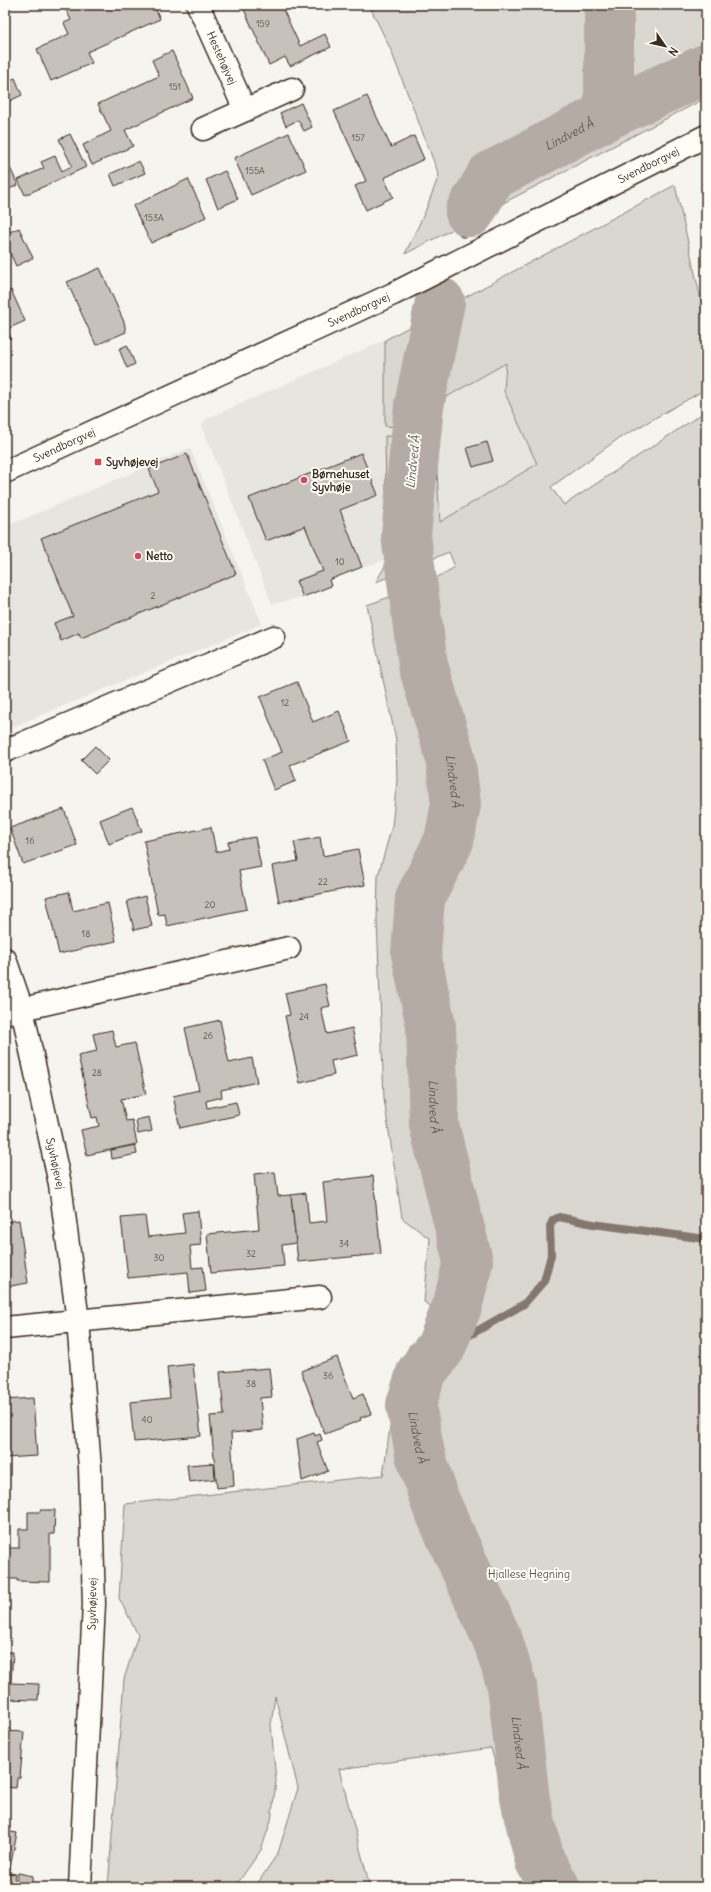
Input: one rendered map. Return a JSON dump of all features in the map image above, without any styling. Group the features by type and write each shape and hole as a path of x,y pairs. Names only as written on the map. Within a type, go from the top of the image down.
{"street":[{"name":"Hestehøjvej","path":"198,5 245,110"},
{"path":"203,129 292,90"},
{"name":"Svendborgvej","path":"5,472 393,294 706,136"},
{"path":"5,751 274,638"},
{"path":"13,1011 289,948"},
{"name":"Syvhøjevej","path":"5,959 13,1011 60,1184 78,1321 90,1468 94,1604 80,1887"},
{"path":"5,1328 320,1297"}],"shaded area":[{"name":"Børnehuset Syvhøje","path":"385,340 386,426 442,399 506,362 504,391 537,464 440,522 435,438 386,496 389,559 362,567 329,580 331,586 303,597 272,604 202,426 206,419"},
{"path":"190,448 262,624 5,730 5,527"}],"green space":[{"path":"369,5 706,5 706,98 405,254 425,212 439,175 390,48"},
{"name":"Hjallese Hegning","path":"675,185 706,322 706,389 618,439 551,487 564,505 706,411 706,1887 530,1887 491,1748 339,1769 370,1887 255,1887 278,1853 298,1788 275,1696 271,1725 276,1781 271,1821 261,1850 235,1887 108,1887 124,1679 138,1635 119,1598 125,1504 383,1475 399,1367 410,1345 440,1334 445,1315 424,1302 430,1239 402,1218 384,1099 377,921 378,876 392,826 397,780 396,740 367,605 426,584 455,567 449,552 376,582 389,559 385,436 435,438 440,522 537,464 504,391 506,363 443,399 436,429 385,426 385,340"}],"building":[{"path":"71,5 91,5 93,10 104,5 154,5 160,19 87,52 92,63 51,81 37,49 69,34 64,23 71,20 65,8"},
{"path":"242,5 281,5 300,46 325,34 331,47 290,66 285,57 269,65"},
{"path":"172,51 193,98 125,130 133,146 92,165 83,145 111,131 98,104 159,76 152,60"},
{"path":"15,78 22,95 5,103 5,82"},
{"path":"367,96 391,147 414,136 424,159 384,178 393,197 366,210 355,186 366,181 334,111"},
{"path":"301,103 312,127 304,131 298,120 286,126 280,113"},
{"path":"289,133 306,170 251,195 234,158"},
{"path":"70,134 86,167 25,195 18,180 44,168 41,162 55,156 62,171 72,166 59,139"},
{"path":"5,157 18,185 5,191"},
{"path":"139,161 145,173 115,186 110,174"},
{"path":"225,171 238,199 218,208 206,180"},
{"path":"188,179 206,217 151,243 133,206"},
{"path":"19,228 33,258 16,266 5,242 5,234"},
{"path":"100,268 124,322 126,332 96,345 67,282"},
{"path":"11,290 25,321 7,329 11,338 5,341 5,293"},
{"path":"127,345 135,364 127,368 119,349"},
{"path":"487,442 493,461 473,467 467,448"},
{"path":"361,453 378,495 340,510 362,567 329,580 331,586 303,597 296,581 323,571 305,526 266,541 249,498"},
{"name":"Netto","path":"187,454 236,574 81,638 79,633 61,641 54,623 73,616 41,538 158,491 149,469"},
{"path":"297,682 313,722 339,711 351,741 290,765 296,781 274,790 262,760 282,752 260,697"},
{"path":"95,746 109,760 95,774 81,760"},
{"path":"132,807 142,831 109,844 100,820"},
{"path":"64,809 77,845 23,864 10,828"},
{"path":"211,827 216,852 229,849 228,842 255,837 261,867 239,871 247,909 167,926 165,914 158,915 144,841"},
{"path":"320,837 323,856 358,849 365,885 279,902 272,866 298,861 294,842"},
{"path":"69,892 73,911 108,903 116,941 59,954 46,897"},
{"path":"145,896 152,926 134,930 127,901"},
{"path":"325,984 330,1006 321,1008 327,1034 352,1028 358,1055 331,1061 334,1075 300,1083 285,1016 290,1015 285,993"},
{"path":"220,1020 229,1063 252,1058 257,1082 221,1090 222,1097 206,1101 207,1108 236,1102 239,1115 180,1128 173,1096 199,1090 185,1028"},
{"path":"112,1030 116,1047 135,1043 146,1094 121,1099 126,1121 132,1120 137,1144 87,1155 81,1130 99,1126 97,1117 92,1118 78,1055 97,1051 93,1034"},
{"path":"149,1117 152,1131 138,1134 136,1120"},
{"path":"135,1145 137,1154 112,1159 111,1150"},
{"path":"275,1172 278,1196 291,1195 296,1243 282,1245 284,1266 211,1273 207,1234 259,1229 254,1174"},
{"path":"373,1176 381,1254 298,1262 291,1195 306,1193 309,1223 327,1221 323,1182"},
{"path":"198,1211 201,1245 190,1246 192,1268 203,1267 206,1291 190,1293 188,1272 128,1278 121,1218 145,1216 148,1237 185,1233 182,1213"},
{"path":"19,1220 28,1283 5,1287 5,1222"},
{"path":"337,1357 353,1398 363,1394 371,1414 360,1418 361,1420 325,1434 301,1371"},
{"path":"193,1364 201,1436 134,1442 130,1402 170,1398 167,1367"},
{"path":"269,1368 272,1397 260,1398 263,1430 231,1433 234,1486 217,1488 210,1416 224,1415 220,1372"},
{"path":"33,1398 37,1456 5,1458 5,1400"},
{"path":"314,1433 315,1436 320,1434 322,1440 317,1442 328,1471 302,1481 297,1439"},
{"path":"214,1463 215,1479 189,1482 187,1465"},
{"path":"40,1510 55,1510 54,1534 50,1534 50,1582 5,1579 5,1548 19,1548 19,1529 28,1529 28,1512 40,1512"},
{"path":"5,1652 13,1652 11,1683 39,1684 38,1700 5,1699"},
{"path":"5,1731 24,1732 20,1778 17,1778 16,1788 5,1787"},
{"path":"5,1831 17,1833 9,1873 16,1874 13,1887 5,1887"},
{"path":"18,1873 33,1876 31,1887 16,1884"}],"waterway":[{"path":"609,5 609,114"},
{"name":"Lindved Å","path":"470,212 491,176 609,114 706,69"},
{"name":"Lindved Å","path":"463,234 470,212"},
{"name":"Lindved Å","path":"440,302 419,406 406,535 423,665 450,756 456,804 449,841 420,898 416,954 431,1026 434,1125 468,1261 458,1304 441,1347 421,1373 411,1405 420,1454 435,1501 498,1641 512,1686 525,1800 540,1861 555,1887"},
{"path":"441,1347 470,1335 524,1304 544,1281 551,1255 550,1226 553,1220 559,1217 593,1224 706,1239"}],"place":[{"name":"Syvhøjevej","path":"98,462"},
{"name":"Børnehuset Syvhøje","path":"304,480"},
{"name":"Netto","path":"138,556"}]}
